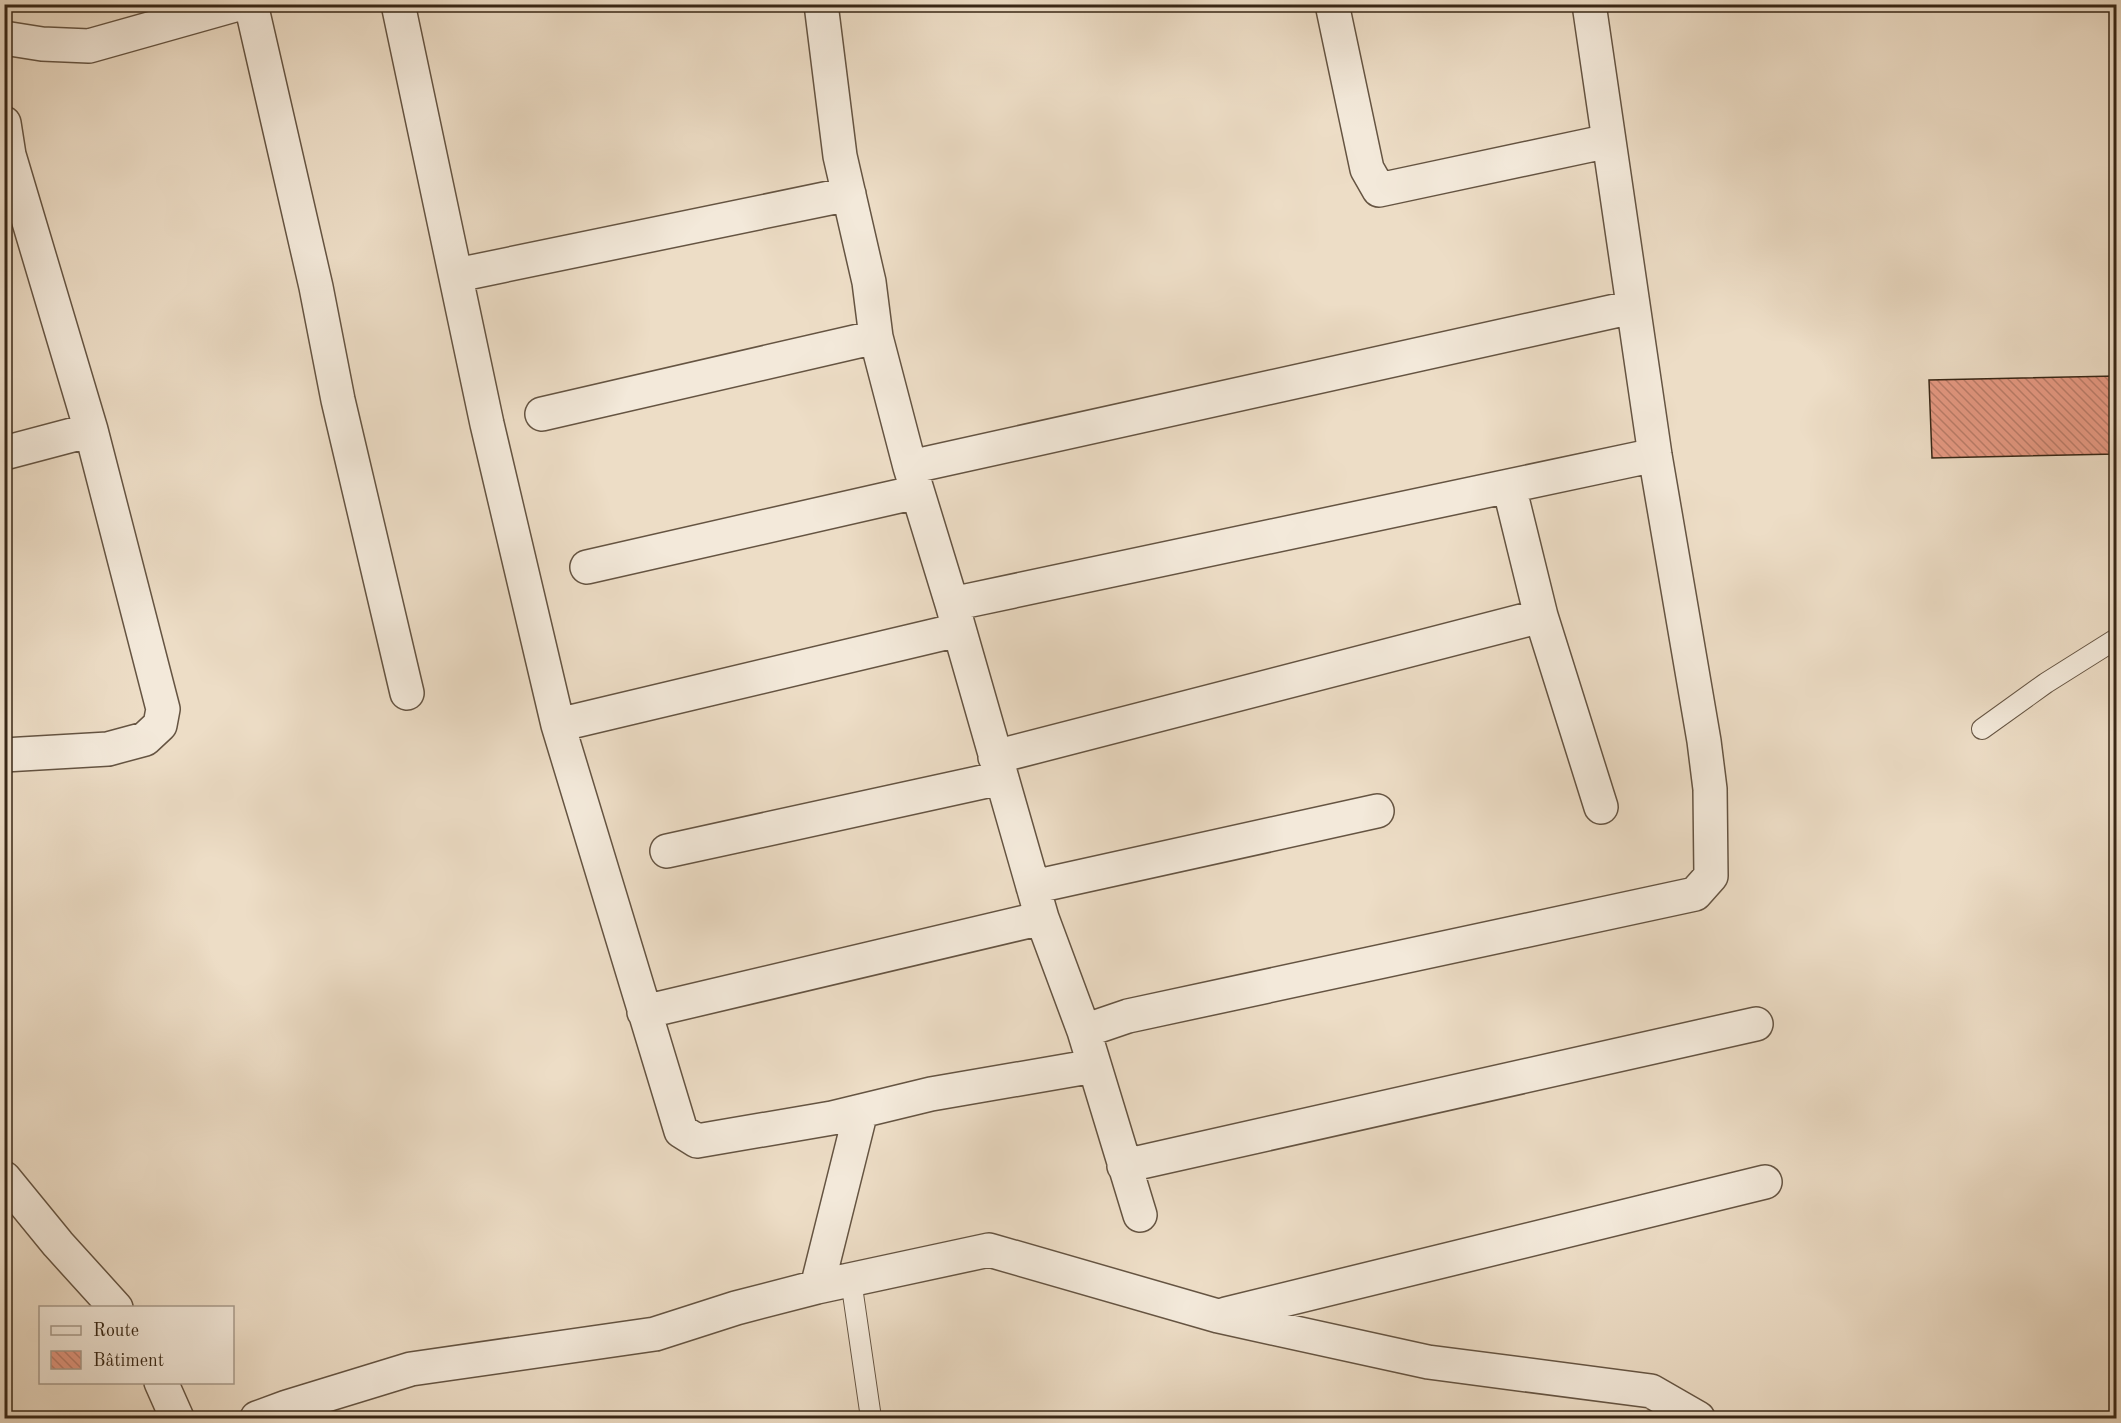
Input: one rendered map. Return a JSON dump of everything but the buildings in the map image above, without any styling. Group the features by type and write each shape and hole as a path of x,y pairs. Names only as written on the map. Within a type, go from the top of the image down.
{"street":[{"path":"4,38 42,44 89,46 238,4"},
{"path":"251,4 316,287 338,400 407,693"},
{"path":"398,4 487,424 558,725 681,1131 697,1141 832,1118 931,1094 1094,1066"},
{"path":"821,4 840,156 869,282 876,337 914,480 1042,918 1084,1031 1140,1215"},
{"path":"1332,4 1367,169 1379,190 1609,141"},
{"path":"1084,1031 1128,1016 1695,894 1711,876 1710,789 1704,741 1655,455 1589,4"},
{"path":"4,755 108,749 144,739 160,725 164,709 91,430 6,145"},
{"path":"457,275 849,194"},
{"path":"587,567 914,480 1633,307"},
{"path":"542,414 876,337"},
{"path":"4,453 91,430"},
{"path":"558,725 955,617 1509,486 1655,455"},
{"path":"1509,486 1541,616 1601,807"},
{"path":"667,851 998,768 1541,616"},
{"path":"1033,887 1377,811"},
{"path":"644,1012 1042,918"},
{"path":"1124,1166 1756,1024"},
{"path":"817,1287 861,1111"},
{"path":"4,1178 58,1244 114,1306"},
{"path":"1218,1316 1765,1182"},
{"path":"257,1419 287,1407 411,1369 655,1334 736,1308 817,1287 989,1250 1218,1316 1428,1362 1651,1391 1698,1419"},
{"path":"161,1384 177,1419"}],"lane":[{"path":"1982,729 2046,683 2116,639"},
{"path":"851,1280 871,1419"}]}
